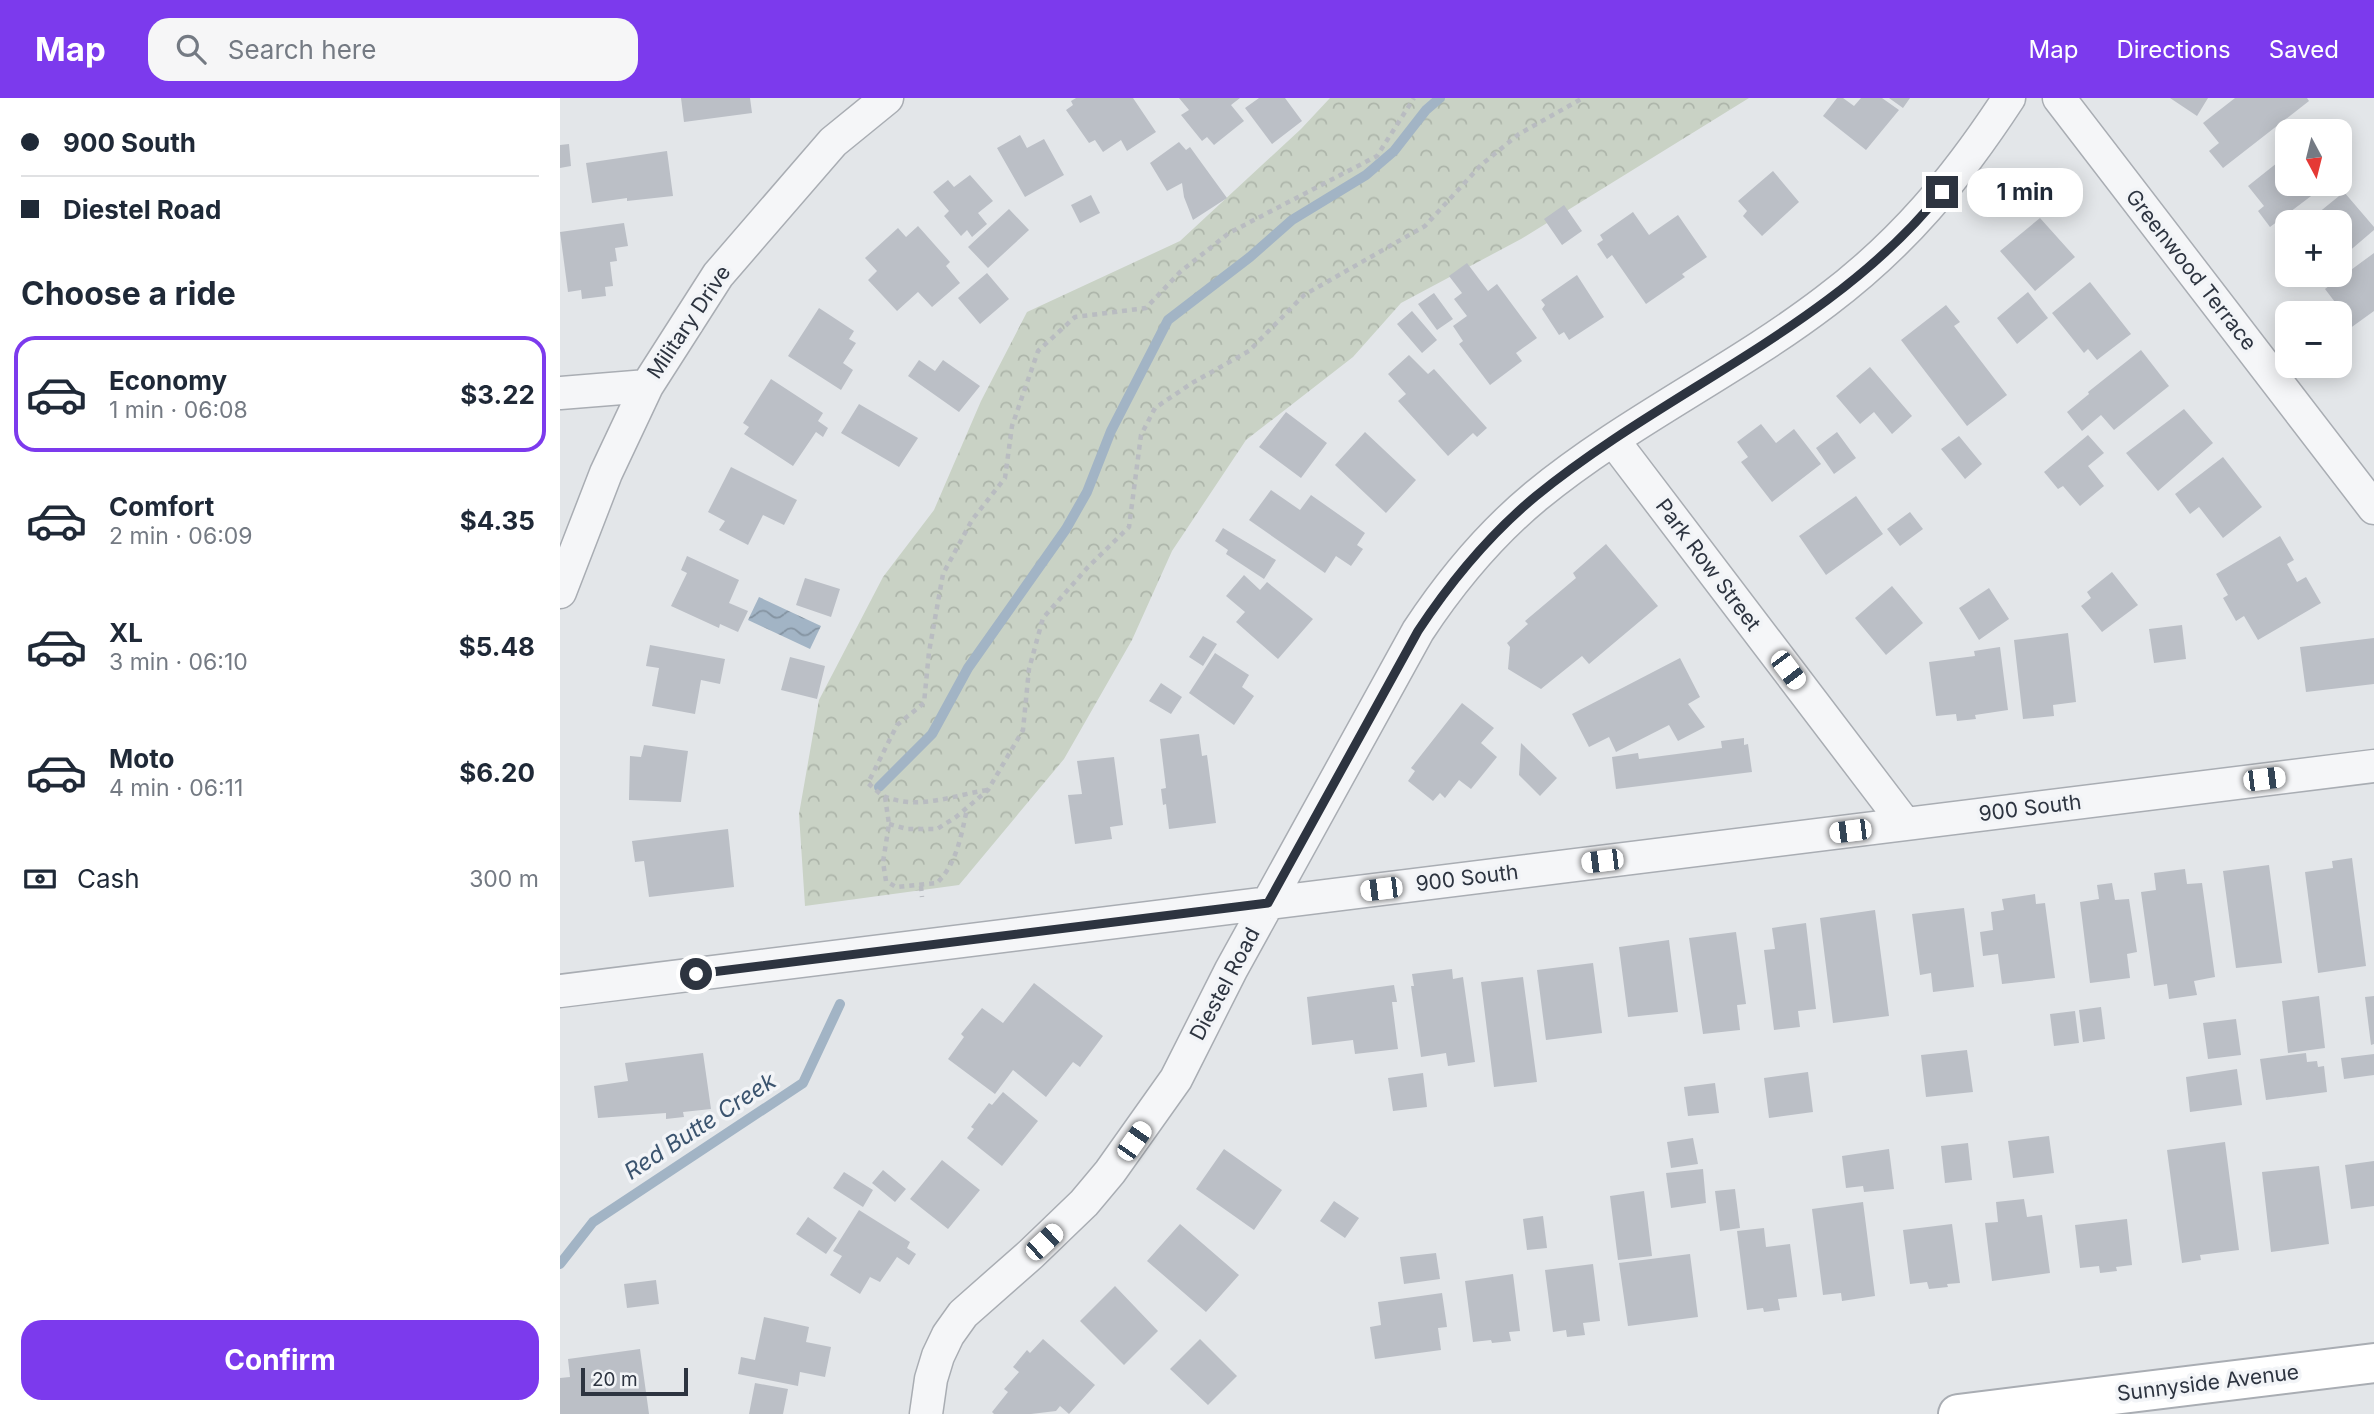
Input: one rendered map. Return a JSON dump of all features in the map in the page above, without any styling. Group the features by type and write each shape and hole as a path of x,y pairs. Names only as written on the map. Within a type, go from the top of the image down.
{"main road":[{"name":"Sunnyside Avenue","path":"1958,1414 2374,1363"}],"street":[{"name":"Military Drive","path":"560,592 606,474 647,386 718,275 833,142 887,98"},
{"name":"Diestel Road","path":"926,1414 931,1379 938,1356 948,1335 963,1314 1084,1203 1134,1141 1176,1079 1231,970 1418,631 1469,562 1535,497 1613,440 1772,339 1865,270 1932,205 1983,137 2008,98"},
{"name":"Greenwood Terrace","path":"2059,98 2374,508"},
{"path":"560,393 647,386"},
{"name":"Park Row Street","path":"1613,440 1905,824"},
{"name":"900 South","path":"560,991 2374,766"}],"path":[{"path":"988,790 936,801 915,802 885,797 869,783 897,725 924,703 929,652 943,574 972,520 1005,478 1012,426 1038,351 1074,317 1146,308 1180,272 1229,233 1377,156 1414,98"},
{"path":"890,824 907,829 937,830 988,790 1023,730 1029,669 1043,618 1088,567 1129,527 1142,435 1155,408 1192,383 1249,351 1304,295 1425,226 1481,165 1519,134 1583,98"},
{"path":"885,797 890,824 883,862 886,881 896,887 937,883 948,872 968,807"},
{"path":"921,886 922,897"}],"green space":[{"path":"1330,98 1749,98 1521,239 1401,303 1353,357 1246,440 1172,551 1132,640 1064,759 959,885 805,906 799,814 819,700 883,577 934,510 981,401 1027,312 1180,241 1301,129"}],"water":[{"path":"759,597 821,626 810,649 748,620"}],"building":[{"path":"681,98 750,98 752,113 684,122"},
{"path":"1076,98 1133,98 1156,132 1127,151 1121,140 1103,152 1095,140 1089,143 1066,110 1073,105 1071,101"},
{"path":"1179,98 1240,98 1231,105 1244,121 1214,145 1207,137 1202,141 1181,115 1189,110"},
{"path":"1259,98 1285,98 1302,121 1272,144 1245,108"},
{"path":"1837,98 1843,98 1854,106 1861,98 1882,98 1899,110 1866,150 1823,116"},
{"path":"1889,98 1910,98 1903,108"},
{"path":"2170,98 2208,98 2197,116"},
{"path":"2235,98 2307,98 2309,101 2286,119 2275,119 2275,127 2223,168 2209,151 2219,143 2203,123"},
{"path":"1020,135 1027,148 1044,139 1064,175 1025,197 997,148"},
{"path":"1179,142 1186,150 1190,147 1227,198 1193,220 1182,183 1167,191 1150,163"},
{"path":"569,144 571,166 560,168 560,145"},
{"path":"667,151 673,196 592,203 586,163"},
{"path":"2275,165 2275,196 2311,196 2293,210 2275,210 2275,223 2270,227 2258,211 2264,206 2248,186"},
{"path":"1773,171 1799,202 1762,236 1743,216 1747,211 1738,201"},
{"path":"970,175 993,201 978,213 987,224 972,237 967,230 961,236 944,216 949,211 933,192 948,180 954,187"},
{"path":"1091,195 1100,213 1080,223 1071,205"},
{"path":"2339,196 2347,196 2374,230 2352,249 2352,210 2322,210"},
{"path":"1564,205 1582,231 1562,245 1544,219"},
{"path":"1009,209 1029,230 988,268 968,247"},
{"path":"1633,212 1649,235 1678,215 1707,257 1682,274 1685,277 1646,304 1612,255 1607,259 1597,244 1603,240 1600,235"},
{"path":"2040,218 2075,257 2035,291 2000,251"},
{"path":"624,223 628,246 615,248 617,261 610,262 613,286 605,287 606,296 582,299 581,290 568,292 560,232"},
{"path":"918,226 950,262 946,266 960,283 932,307 918,292 897,311 868,280 877,271 865,258 898,228 906,237"},
{"path":"2374,253 2374,311 2352,327 2352,301 2334,301 2325,289 2352,287 2352,269"},
{"path":"1467,263 1488,291 1497,284 1537,338 1516,353 1522,361 1490,385 1459,344 1463,341 1453,326 1467,316 1454,299 1462,293 1449,276"},
{"path":"987,273 1009,299 980,324 958,298"},
{"path":"1577,275 1604,317 1569,340 1564,332 1559,335 1542,309 1545,305 1541,300"},
{"path":"2090,282 2131,334 2097,360 2088,349 2084,353 2052,313"},
{"path":"2028,292 2048,318 2017,344 1997,318"},
{"path":"1434,293 1453,319 1437,330 1418,304"},
{"path":"1946,305 1960,322 1954,326 2007,395 1967,426 1901,340"},
{"path":"819,308 854,331 849,339 856,343 843,363 853,370 841,390 788,356"},
{"path":"1412,311 1437,340 1422,353 1397,324"},
{"path":"2141,350 2169,386 2114,430 2101,415 2082,431 2067,412"},
{"path":"1409,355 1428,374 1434,369 1487,428 1477,437 1473,433 1448,456 1398,401 1406,394 1388,374"},
{"path":"919,360 935,371 943,360 980,386 959,412 908,376"},
{"path":"1870,367 1912,416 1892,434 1874,412 1860,424 1836,396"},
{"path":"771,379 823,413 818,421 828,428 823,437 816,432 793,466 744,434 749,427 743,423"},
{"path":"859,404 918,438 899,467 841,433"},
{"path":"2184,409 2213,443 2158,491 2126,453"},
{"path":"1286,412 1327,443 1301,478 1259,447"},
{"path":"1761,424 1776,443 1794,429 1821,464 1772,502 1741,462 1748,457 1737,442"},
{"path":"1365,432 1416,480 1386,513 1335,465"},
{"path":"1837,432 1856,458 1834,474 1816,448"},
{"path":"2088,435 2104,453 2088,466 2104,486 2080,506 2063,486 2058,489 2044,472"},
{"path":"1959,436 1982,464 1965,479 1941,449"},
{"path":"2223,457 2262,507 2223,538 2199,507 2190,514 2175,494"},
{"path":"731,467 797,500 784,525 763,515 748,545 719,530 725,521 708,512"},
{"path":"1271,490 1300,510 1311,495 1365,533 1357,545 1363,549 1351,566 1336,556 1325,573 1249,520"},
{"path":"1856,496 1883,534 1826,575 1799,536"},
{"path":"1910,512 1923,529 1900,546 1887,529"},
{"path":"1223,528 1276,560 1264,579 1226,554 1228,550 1215,541"},
{"path":"2280,536 2294,560 2287,564 2297,582 2306,577 2321,603 2258,640 2244,616 2236,621 2223,598 2228,595 2216,574"},
{"path":"1606,544 1658,606 1589,664 1582,656 1541,689 1508,669 1510,647 1507,643 1528,624 1525,621 1576,578 1573,573"},
{"path":"687,556 739,580 729,603 748,611 738,632 720,624 719,628 671,606 687,573 681,570"},
{"path":"2112,572 2138,605 2102,632 2081,606 2091,598 2087,592"},
{"path":"1244,575 1260,590 1267,582 1313,619 1278,659 1236,622 1245,612 1226,596"},
{"path":"805,578 840,589 831,617 796,605"},
{"path":"1892,586 1923,623 1886,655 1855,618"},
{"path":"1989,588 2009,619 1979,640 1959,608"},
{"path":"2182,625 2186,659 2154,663 2149,629"},
{"path":"2068,633 2076,702 2053,705 2054,716 2023,719 2014,640"},
{"path":"1203,636 1217,644 1203,666 1189,657"},
{"path":"2374,638 2374,684 2306,692 2300,647"},
{"path":"650,645 725,659 720,684 701,680 695,714 652,706 659,668 646,666"},
{"path":"2000,647 2008,710 1957,721 1956,714 1936,716 1929,662 1975,656 1974,651"},
{"path":"1215,653 1249,675 1242,687 1254,696 1234,725 1189,693"},
{"path":"790,657 825,666 817,699 781,690"},
{"path":"1680,658 1700,697 1688,704 1705,727 1678,741 1669,725 1616,752 1609,737 1589,747 1572,714"},
{"path":"1161,683 1182,697 1171,714 1149,701"},
{"path":"1462,703 1494,728 1481,743 1497,757 1471,789 1459,780 1445,798 1440,793 1433,801 1408,781 1415,771 1411,768"},
{"path":"1199,734 1202,756 1207,755 1216,823 1169,829 1161,789 1166,788 1160,739"},
{"path":"1744,738 1744,745 1748,744 1752,772 1616,789 1612,757 1638,753 1639,759 1722,748 1721,741"},
{"path":"1521,743 1557,778 1540,796 1519,775"},
{"path":"644,745 688,751 681,802 629,800 630,756 641,757"},
{"path":"1114,757 1123,825 1110,827 1112,839 1075,844 1068,795 1082,794 1077,761"},
{"path":"728,829 734,887 649,897 644,861 635,862 632,841"},
{"path":"2352,858 2366,966 2318,973 2305,872 2333,868 2332,861"},
{"path":"2269,865 2282,963 2236,968 2223,871"},
{"path":"2185,869 2187,884 2202,883 2215,977 2194,981 2197,995 2169,999 2167,984 2154,986 2141,892 2156,890 2154,873"},
{"path":"2112,883 2115,900 2129,899 2137,952 2127,954 2130,978 2090,983 2080,902 2099,899 2097,885"},
{"path":"2035,894 2036,904 2045,903 2055,978 2002,984 1998,954 1983,956 1980,932 1993,930 1991,912 2004,910 2002,899"},
{"path":"1964,908 1974,987 1933,992 1931,973 1920,975 1912,914"},
{"path":"1875,910 1889,1016 1833,1023 1820,918"},
{"path":"1806,923 1816,1009 1798,1011 1800,1027 1774,1030 1764,950 1775,949 1772,928"},
{"path":"1736,932 1746,1004 1737,1005 1740,1030 1703,1034 1689,938"},
{"path":"1669,940 1678,1012 1628,1017 1619,947"},
{"path":"1593,963 1602,1033 1546,1040 1537,970"},
{"path":"1452,969 1453,979 1463,977 1475,1062 1448,1066 1446,1053 1421,1057 1411,986 1414,986 1412,974"},
{"path":"1523,977 1537,1082 1494,1087 1481,982"},
{"path":"1034,983 1103,1036 1080,1067 1073,1062 1046,1097 1013,1070 995,1094 948,1059 964,1037 961,1034 982,1008 1003,1023"},
{"path":"1394,985 1397,1002 1392,1002 1398,1049 1355,1054 1353,1040 1312,1045 1307,997"},
{"path":"2319,996 2325,1048 2288,1053 2282,1001"},
{"path":"2374,996 2374,1044 2371,1045 2365,997"},
{"path":"2101,1007 2105,1039 2083,1042 2079,1010"},
{"path":"2075,1011 2079,1043 2054,1046 2050,1014"},
{"path":"2236,1019 2241,1055 2208,1059 2203,1023"},
{"path":"1967,1050 1973,1092 1926,1097 1921,1055"},
{"path":"703,1053 711,1109 683,1112 684,1117 666,1119 666,1113 598,1118 594,1086 628,1081 625,1063"},
{"path":"2306,1053 2307,1062 2317,1061 2318,1067 2324,1066 2327,1092 2266,1100 2260,1059"},
{"path":"2374,1054 2374,1075 2344,1079 2341,1058"},
{"path":"2237,1069 2242,1105 2190,1112 2186,1077"},
{"path":"1808,1072 1813,1112 1769,1118 1764,1078"},
{"path":"1423,1073 1427,1107 1393,1111 1388,1078"},
{"path":"1715,1083 1719,1113 1688,1116 1684,1087"},
{"path":"1003,1092 1038,1121 1002,1166 967,1138 974,1129 971,1127 989,1103 992,1105"},
{"path":"2049,1136 2054,1173 2013,1178 2008,1141"},
{"path":"1693,1138 1698,1164 1671,1168 1667,1142"},
{"path":"2225,1142 2239,1250 2200,1255 2201,1260 2182,1263 2167,1150"},
{"path":"1968,1143 1972,1180 1945,1183 1941,1146"},
{"path":"1224,1149 1282,1190 1254,1230 1196,1189"},
{"path":"1889,1149 1894,1189 1864,1192 1863,1186 1846,1188 1842,1156"},
{"path":"942,1160 980,1190 948,1229 910,1199"},
{"path":"2374,1161 2374,1206 2351,1209 2345,1165"},
{"path":"2319,1166 2329,1244 2271,1252 2262,1172"},
{"path":"1703,1169 1706,1203 1671,1208 1666,1173"},
{"path":"883,1170 906,1189 895,1202 872,1183"},
{"path":"844,1172 873,1190 863,1207 833,1188"},
{"path":"1735,1189 1740,1228 1720,1231 1715,1191"},
{"path":"1644,1191 1652,1256 1618,1260 1610,1196"},
{"path":"2024,1199 2027,1217 2042,1215 2050,1273 1992,1281 1985,1223 1998,1222 1996,1202"},
{"path":"1334,1201 1359,1218 1345,1238 1320,1221"},
{"path":"1863,1202 1875,1296 1842,1301 1841,1293 1823,1295 1812,1209"},
{"path":"859,1210 910,1242 907,1248 916,1254 909,1265 897,1257 880,1282 870,1277 860,1294 830,1275 842,1256 833,1251"},
{"path":"1543,1216 1547,1248 1527,1250 1523,1219"},
{"path":"808,1217 837,1238 826,1254 796,1234"},
{"path":"2127,1219 2132,1265 2116,1267 2117,1271 2100,1273 2099,1266 2080,1268 2075,1225"},
{"path":"1180,1224 1239,1275 1206,1312 1147,1261"},
{"path":"1952,1224 1960,1283 1929,1289 1927,1282 1910,1284 1903,1230"},
{"path":"1764,1228 1766,1247 1790,1244 1797,1297 1778,1299 1780,1310 1764,1312 1763,1308 1747,1310 1737,1231"},
{"path":"1436,1253 1440,1279 1404,1284 1400,1257"},
{"path":"1690,1254 1698,1317 1628,1326 1619,1263"},
{"path":"1593,1264 1600,1321 1583,1323 1585,1335 1567,1337 1566,1330 1553,1332 1545,1270"},
{"path":"1513,1274 1520,1331 1509,1332 1511,1341 1473,1342 1465,1281"},
{"path":"656,1280 659,1304 627,1308 624,1284"},
{"path":"1115,1286 1158,1331 1124,1365 1080,1321"},
{"path":"1442,1293 1447,1327 1438,1328 1441,1350 1375,1359 1370,1327 1381,1325 1378,1302"},
{"path":"764,1317 809,1327 806,1342 831,1347 825,1377 800,1372 798,1386 738,1374 741,1357 755,1360"},
{"path":"1043,1339 1095,1385 1069,1414 1060,1406 1056,1411 994,1414 992,1412 1008,1392 1004,1389 1019,1372 1013,1367 1027,1350 1030,1353"},
{"path":"1200,1339 1237,1376 1208,1405 1170,1369"},
{"path":"640,1349 649,1414 560,1414 560,1378 570,1377 568,1359"},
{"path":"755,1383 788,1389 783,1414 749,1414"}],"waterway":[{"path":"879,787 932,734 968,668 1066,529 1087,492 1111,431 1168,320 1250,257 1292,220 1366,175 1394,151 1426,110 1440,98"},
{"name":"Red Butte Creek","path":"560,1264 593,1222 803,1083 840,1004"}],"route":[{"path":"696,974 1268,903 1418,631 1469,562 1501,528 1572,468 1825,302 1865,270 1942,192"}]}
